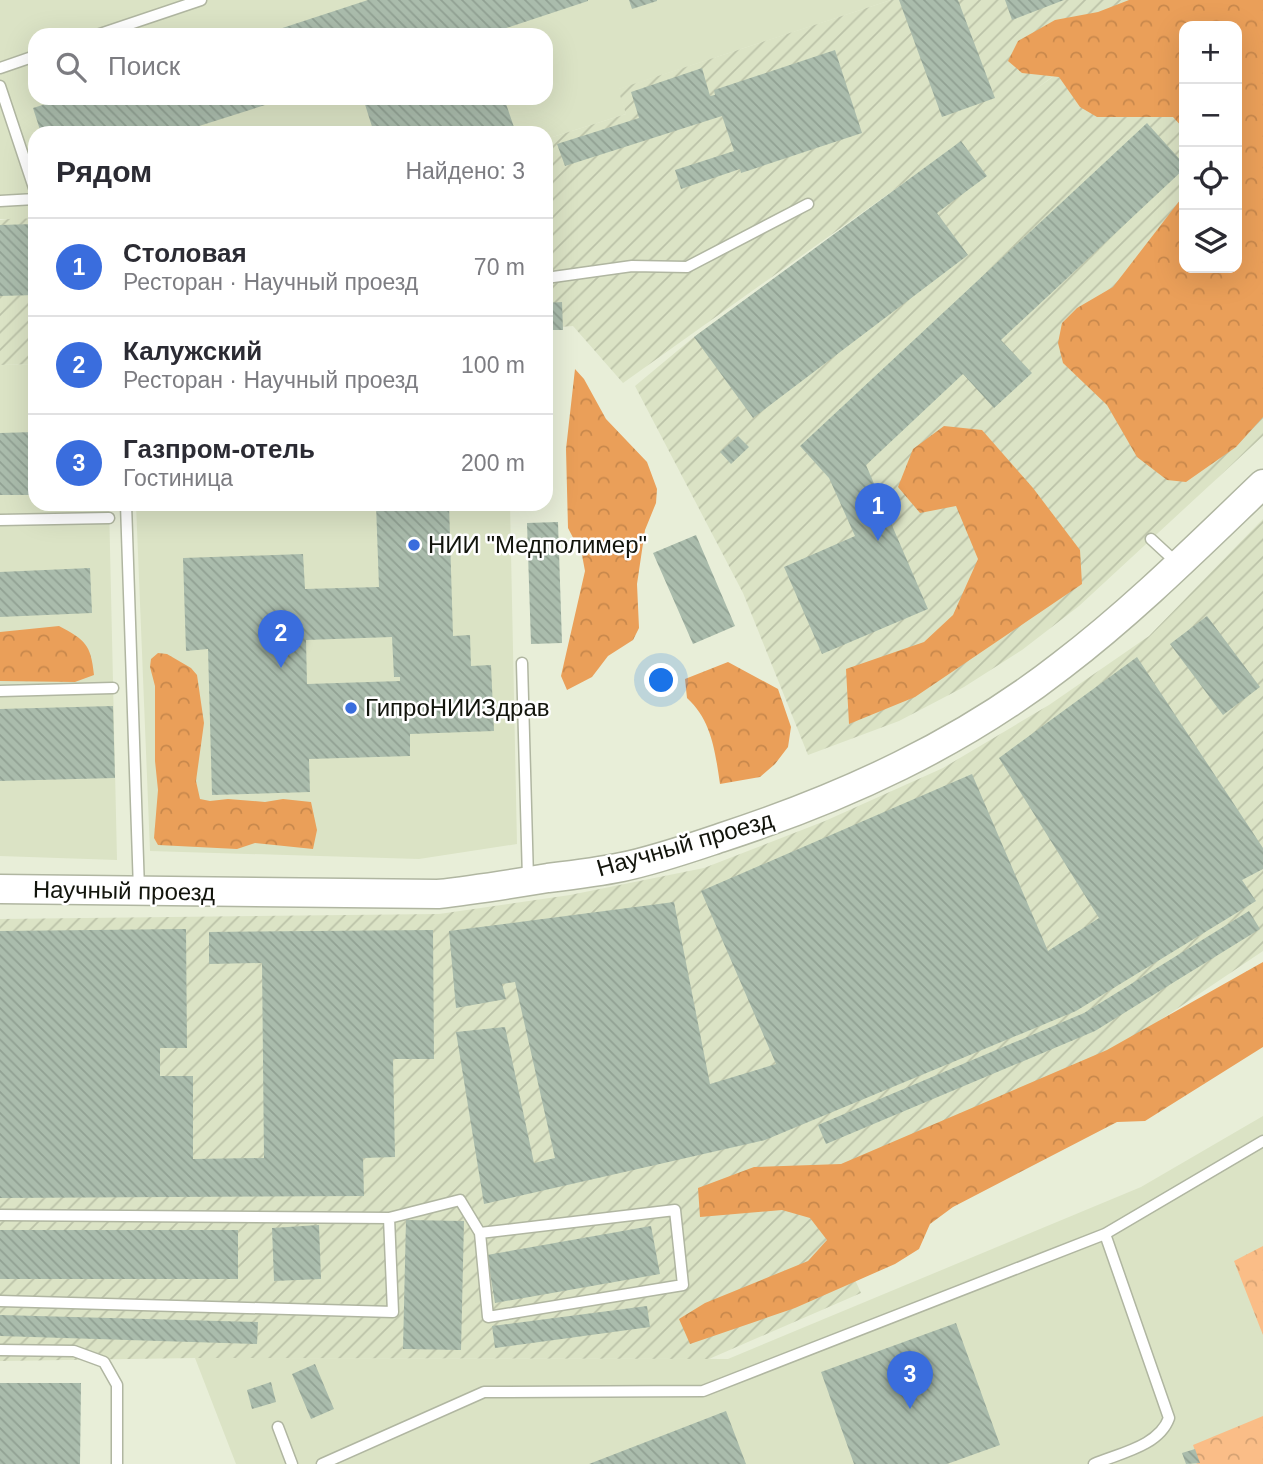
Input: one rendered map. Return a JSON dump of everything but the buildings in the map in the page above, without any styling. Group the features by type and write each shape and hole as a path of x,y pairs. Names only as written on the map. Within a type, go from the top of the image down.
{"street":[{"name":"Научный проезд","path":"0,889 438,894 488,889 622,867 674,853 778,819 866,783 948,741 997,712 1120,619 1263,484"}],"lane":[{"path":"118,28 201,0"},
{"path":"0,68 28,58"},
{"path":"0,86 28,170"},
{"path":"0,201 28,199"},
{"path":"553,277 632,265 687,267 808,204"},
{"path":"126,511 139,890"},
{"path":"0,520 109,518"},
{"path":"1151,539 1179,565"},
{"path":"522,663 528,881"},
{"path":"0,691 113,688"},
{"path":"322,1464 484,1392 703,1391 1105,1234 1263,1142"},
{"path":"0,1215 389,1218 460,1200 480,1233 488,1317 683,1285 675,1210 480,1233"},
{"path":"0,1301 394,1312 389,1218"},
{"path":"1094,1464 1154,1440 1165,1431 1169,1418 1105,1234"},
{"path":"0,1350 74,1351 104,1362 117,1385 117,1464"},
{"path":"278,1427 292,1464"}],"shaded area":[{"path":"0,0 891,0 619,89 626,114 553,137 553,126 28,126 28,219 0,219"},
{"path":"891,0 1157,0 1022,99 1160,0 1263,0 1263,436 1079,606 1022,650 964,687 899,721 808,755 743,593 635,386 694,337 922,170 623,383 573,326 553,327 553,137 626,114 618,89"},
{"path":"28,219 28,364 0,365 0,220"},
{"path":"28,364 28,511 109,511 117,860 0,856 0,365"},
{"path":"136,511 510,511 517,844 419,859 150,851"},
{"path":"1263,519 1263,951 1086,1070 810,1180 861,1293 709,1359 195,1358 0,1361 0,919 439,914 570,895 704,868 825,821 943,768 1049,705 1149,636"},
{"path":"1263,1116 1263,1464 236,1464 195,1358 728,1359 1141,1187"}],"green space":[{"path":"1129,0 1263,0 1263,417 1236,447 1186,482 1167,480 1137,457 1107,405 1063,363 1058,343 1062,323 1077,308 1113,287 1179,201 1179,273 1242,273 1242,21 1179,21 1179,124 1173,117 1097,117 1080,107 1059,77 1022,73 1008,61 1018,41 1055,20 1098,12"},
{"path":"575,369 584,379 606,419 647,462 657,489 656,503 645,530 637,584 639,628 633,640 608,656 592,677 567,690 561,676 585,571 582,555 568,528 566,449"},
{"path":"944,426 982,430 1033,488 1080,550 1082,584 915,697 849,724 846,669 924,642 953,615 978,559 956,506 920,513 898,487 913,449"},
{"path":"59,626 85,644 91,656 94,675 75,682 0,681 0,632"},
{"path":"158,653 167,654 191,668 197,675 204,723 196,781 200,799 265,802 283,799 311,802 317,830 313,849 255,843 237,849 158,845 154,838 158,790 155,761 155,686 150,667 151,659"},
{"path":"728,662 778,689 791,727 788,747 760,777 720,784 711,737 702,716 687,698 685,679"},
{"path":"1263,962 1263,1047 1145,1121 1117,1122 953,1207 930,1224 919,1249 895,1264 795,1308 690,1344 679,1319 705,1303 808,1261 827,1240 810,1218 782,1210 700,1217 698,1188 754,1167 841,1164 1107,1050"},
{"path":"1263,1246 1263,1335 1234,1261"},
{"path":"1263,1416 1263,1464 1196,1464 1199,1462 1193,1445"}],"place":[{"name":"Столовая","path":"878,541"},
{"name":"НИИ \"Медполимер\"","path":"414,545"},
{"name":"Калужский","path":"281,668"},
{"name":"ГипроНИИЗдрав","path":"351,708"},
{"name":"Газпром-отель","path":"910,1409"}]}
